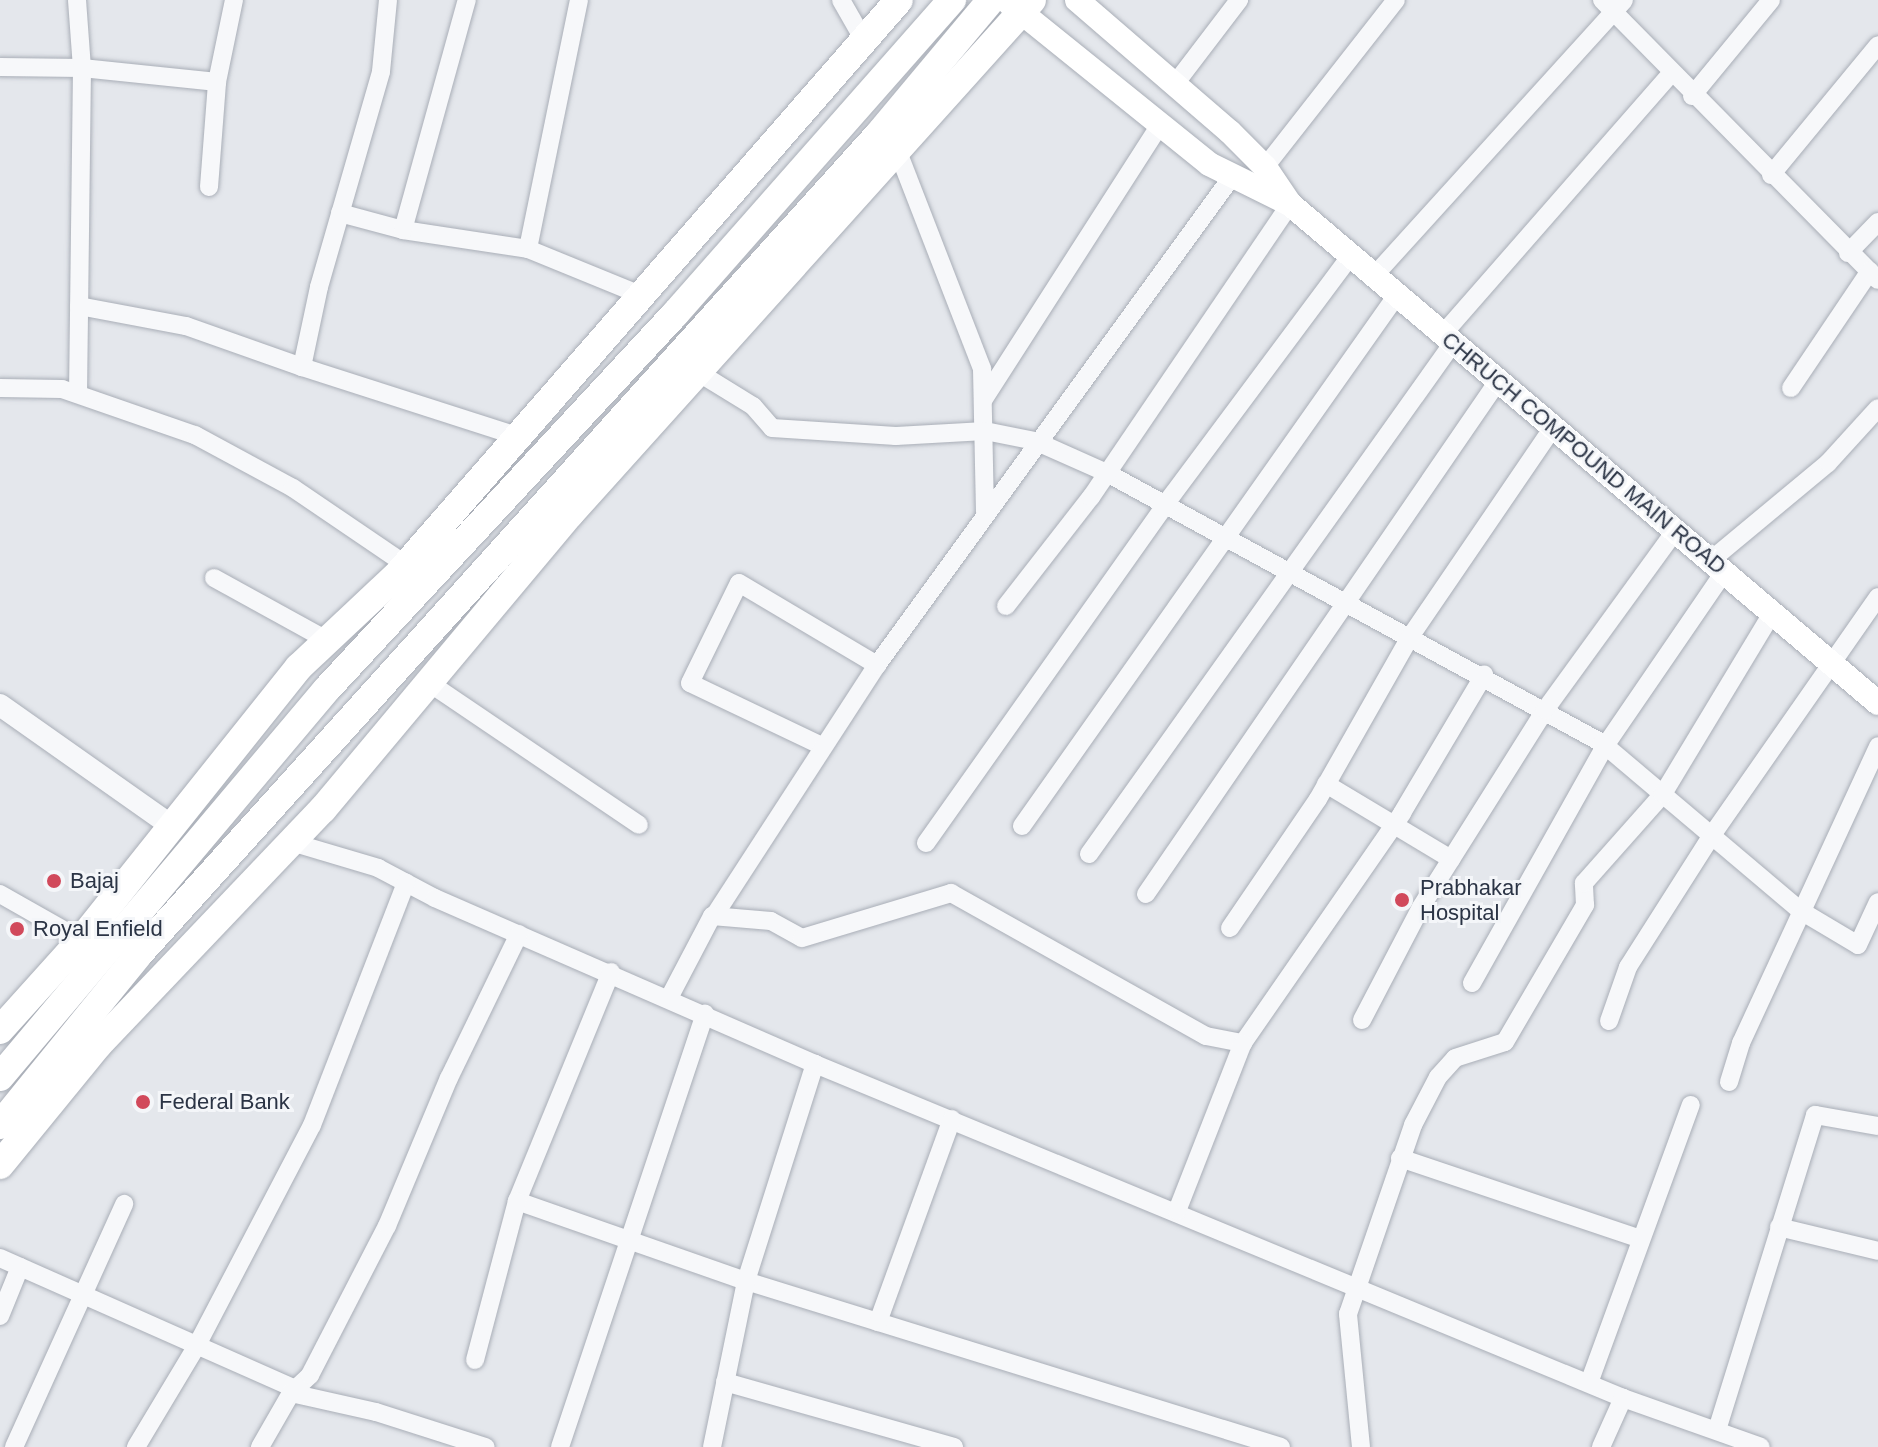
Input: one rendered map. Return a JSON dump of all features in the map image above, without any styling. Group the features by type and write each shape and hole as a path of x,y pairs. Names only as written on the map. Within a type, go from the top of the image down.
{"main road":[{"path":"0,1030 81,940 169,824 299,667 405,564 638,294 865,42 899,0"},
{"path":"0,1077 327,689 675,314 952,0"},
{"path":"1077,0 1265,167 1290,204"},
{"path":"0,1165 97,1046 323,809 431,684 570,514 696,371 898,152 1021,4 1231,178 1290,204"},
{"path":"0,1125 138,955 298,773 888,123 986,6"},
{"name":"CHRUCH COMPOUND MAIN ROAD","path":"1290,204 1878,703"}],"street":[{"path":"77,0 82,68 78,393"},
{"path":"209,187 217,82 234,0"},
{"path":"302,367 340,213 381,72 388,0"},
{"path":"403,230 467,0"},
{"path":"528,249 579,0"},
{"path":"841,0 865,42"},
{"path":"1175,84 1239,0"},
{"path":"1265,167 1396,0"},
{"path":"1692,96 1771,0"},
{"path":"1374,276 1613,4 1692,96 1874,276 1791,388"},
{"path":"1771,175 1878,45"},
{"path":"0,67 82,68 217,82"},
{"path":"1089,854 1448,338 1671,74"},
{"path":"984,399 1161,123"},
{"path":"898,152 982,369 985,512"},
{"path":"669,998 744,865 877,665 1035,441 1231,178"},
{"path":"1006,606 1107,473 1290,204"},
{"path":"340,213 403,230 528,249 638,294"},
{"path":"1848,253 1878,222"},
{"path":"926,843 1167,502 1351,255"},
{"path":"1022,826 1397,295"},
{"path":"79,306 186,326 517,436"},
{"path":"696,371 753,406 772,428 896,436 985,431 1035,441 1107,473 1167,502 1345,604 1484,675 1605,746 1801,911 1858,945 1878,902"},
{"path":"1146,894 1498,381"},
{"path":"0,388 78,393 195,435 293,488 405,564"},
{"path":"1472,983 1605,746 1717,566 1828,463 1878,408"},
{"path":"1230,928 1326,784 1410,637 1553,427"},
{"path":"1362,1020 1451,859 1545,710 1675,531"},
{"path":"214,578 325,639"},
{"path":"822,746 690,683 739,583 877,665"},
{"path":"1609,1021 1628,967 1712,835 1878,597"},
{"path":"1361,1447 1348,1314 1354,1285 1400,1158 1447,1067 1474,1048 1505,1042 1585,905 1584,883 1663,794 1772,613"},
{"path":"1177,1211 1243,1043 1395,822 1484,675"},
{"path":"431,684 639,825"},
{"path":"0,705 169,824"},
{"path":"1729,1082 1741,1043 1878,746"},
{"path":"1326,784 1395,822 1451,859"},
{"path":"291,842 343,854 815,1064 1177,1211 1623,1398 1726,1438 1761,1447"},
{"path":"136,1447 196,1347 312,1125 406,883"},
{"path":"714,916 771,921 802,938 951,893 1206,1036 1243,1043"},
{"path":"0,894 81,940"},
{"path":"260,1447 293,1391 310,1375 387,1226 449,1078 519,934"},
{"path":"475,1360 517,1201 611,972"},
{"path":"560,1447 705,1014"},
{"path":"712,1447 746,1281 815,1064"},
{"path":"1589,1383 1691,1105"},
{"path":"1726,1438 1779,1227 1815,1115 1878,1126"},
{"path":"878,1322 952,1119"},
{"path":"1400,1158 1641,1239"},
{"path":"517,1201 746,1281 1281,1447"},
{"path":"14,1447 79,1296 124,1204"},
{"path":"1779,1227 1878,1251"},
{"path":"0,1258 293,1391 376,1412 486,1447"},
{"path":"0,1316 20,1267"},
{"path":"725,1382 954,1447"},
{"path":"1601,1447 1623,1398"}],"place":[{"name":"Bajaj","path":"54,881"},
{"name":"Prabhakar Hospital","path":"1402,900"},
{"name":"Royal Enfield","path":"17,929"},
{"name":"Federal Bank","path":"143,1102"}]}
